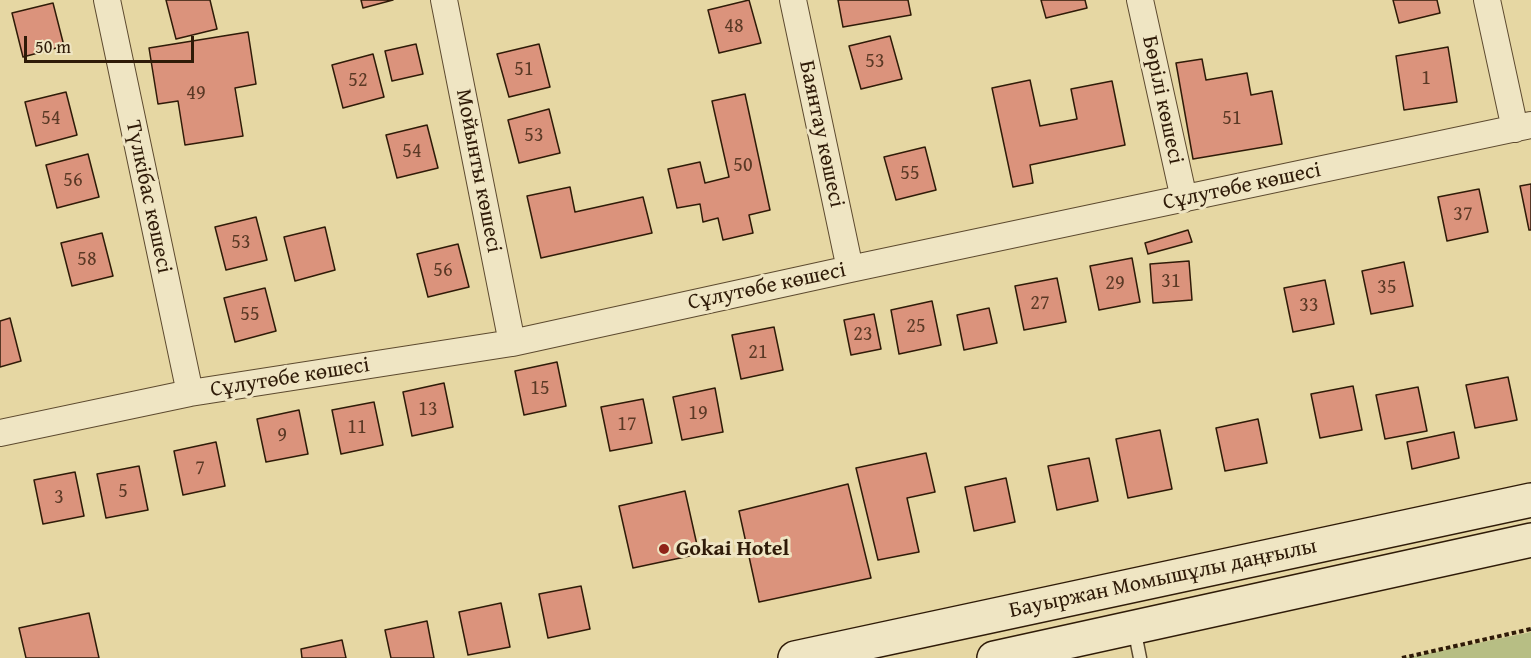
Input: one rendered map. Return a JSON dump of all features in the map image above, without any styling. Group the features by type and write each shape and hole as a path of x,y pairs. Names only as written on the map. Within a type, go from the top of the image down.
{"main road":[{"name":"Бауыржан Момышұлы даңғылы","path":"795,658 1531,500"},
{"name":"Бауыржан Момышұлы даңғылы","path":"994,658 1136,643 1531,540"}],"street":[{"name":"Түлкібас көшесі","path":"107,0 190,393"},
{"name":"Мойынты көшесі","path":"444,0 512,343"},
{"name":"Баянтау көшесі","path":"793,0 850,269"},
{"name":"Бөрілі көшесі","path":"1140,0 1184,200"},
{"path":"1487,0 1523,127"},
{"name":"Сұлутөбе көшесі","path":"0,433 190,393 512,343 1523,127"}],"path":[{"path":"1402,658 1531,629"}],"green space":[{"path":"1531,632 1531,658 1405,658"}],"building":[{"path":"166,0 210,0 217,29 176,39"},
{"path":"361,0 393,0 363,8"},
{"path":"749,0 761,43 719,53 708,10"},
{"path":"838,0 908,0 911,15 843,27"},
{"path":"1041,0 1085,0 1087,8 1046,18"},
{"path":"1393,0 1437,0 1440,13 1399,23"},
{"path":"53,3 64,46 23,57 12,13"},
{"path":"248,32 256,84 235,88 243,136 185,145 178,101 158,104 149,48"},
{"path":"890,36 902,79 861,89 849,46"},
{"path":"416,44 423,74 392,81 385,51"},
{"path":"539,44 550,87 509,97 497,54"},
{"path":"1448,47 1457,102 1404,110 1396,56"},
{"path":"373,54 384,97 343,108 332,65"},
{"path":"1202,59 1206,80 1247,73 1251,95 1272,91 1282,144 1193,159 1176,63"},
{"path":"1030,80 1040,126 1077,119 1071,89 1112,81 1125,145 1030,165 1033,183 1013,187 992,88"},
{"path":"66,92 77,135 36,146 25,102"},
{"path":"745,94 770,210 749,215 753,233 723,240 718,218 703,222 700,204 677,208 668,169 700,162 705,183 729,177 712,101"},
{"path":"549,109 560,153 519,163 508,120"},
{"path":"427,125 438,168 397,178 386,135"},
{"path":"925,147 936,190 896,200 884,157"},
{"path":"88,154 99,197 57,208 46,165"},
{"path":"1531,184 1531,230 1529,230 1520,186"},
{"path":"570,187 575,212 643,197 652,233 541,258 527,196"},
{"path":"1479,189 1488,232 1447,241 1438,197"},
{"path":"256,217 267,260 226,270 215,227"},
{"path":"325,227 335,270 295,281 284,237"},
{"path":"1188,230 1192,242 1148,254 1145,243"},
{"path":"102,233 113,276 72,286 61,243"},
{"path":"458,244 469,287 428,297 417,254"},
{"path":"1132,258 1140,302 1099,310 1090,266"},
{"path":"1189,261 1192,300 1153,303 1150,264"},
{"path":"1404,262 1413,306 1371,314 1362,271"},
{"path":"1057,278 1066,322 1024,330 1015,286"},
{"path":"1325,280 1334,324 1293,332 1284,288"},
{"path":"265,288 276,331 235,342 224,298"},
{"path":"932,301 941,345 899,354 891,310"},
{"path":"989,308 997,343 964,350 957,315"},
{"path":"874,314 881,349 851,355 844,320"},
{"path":"10,318 21,361 0,367 0,321"},
{"path":"774,327 783,370 741,379 732,335"},
{"path":"557,362 566,406 524,415 515,371"},
{"path":"1508,377 1517,420 1475,428 1466,385"},
{"path":"444,383 453,427 412,436 403,392"},
{"path":"1353,386 1362,430 1320,438 1311,394"},
{"path":"1418,387 1427,431 1385,439 1376,395"},
{"path":"715,388 723,432 682,440 673,397"},
{"path":"643,399 652,443 610,451 601,407"},
{"path":"374,402 383,445 341,454 332,410"},
{"path":"299,410 308,454 266,462 257,419"},
{"path":"1258,419 1267,463 1225,471 1216,428"},
{"path":"1160,430 1172,489 1128,498 1116,439"},
{"path":"1454,432 1459,458 1412,469 1407,442"},
{"path":"216,442 225,486 183,495 174,451"},
{"path":"926,453 935,492 907,498 919,552 878,560 856,468"},
{"path":"1089,458 1098,501 1057,510 1048,466"},
{"path":"139,466 148,510 106,518 97,474"},
{"path":"75,472 84,516 43,524 34,480"},
{"path":"1006,478 1015,522 974,531 965,487"},
{"path":"848,484 871,578 759,602 739,511"},
{"path":"685,491 699,554 633,568 619,506"},
{"path":"581,586 590,629 548,638 539,594"},
{"path":"501,603 510,647 468,655 459,612"},
{"path":"89,613 99,658 26,658 19,628"},
{"path":"427,621 434,658 391,658 385,630"},
{"path":"342,640 346,658 302,658 301,649"}],"place":[{"name":"Gokai Hotel","path":"664,549"}]}
